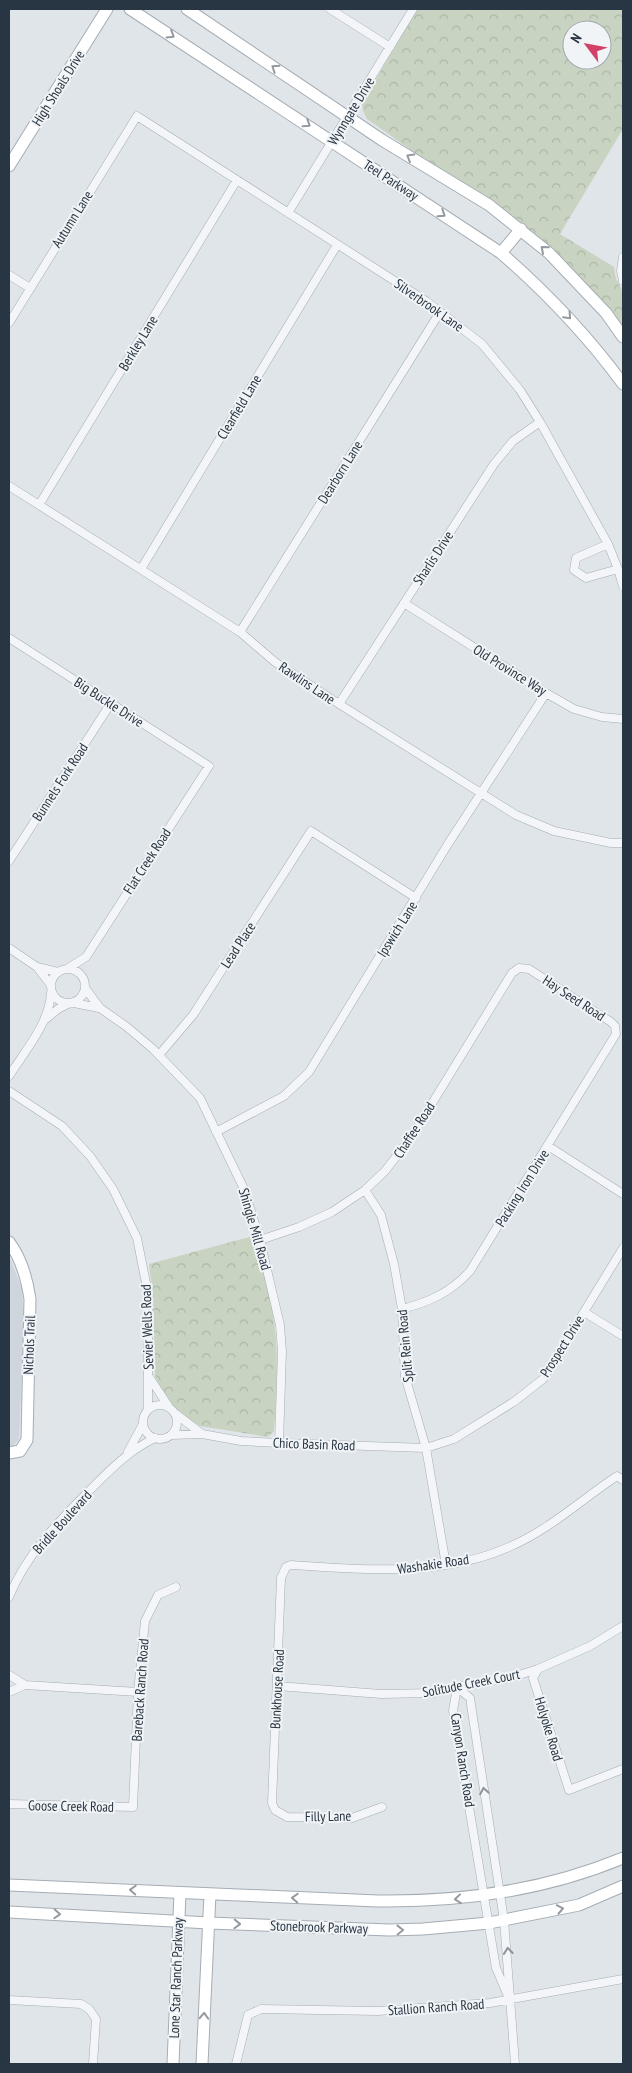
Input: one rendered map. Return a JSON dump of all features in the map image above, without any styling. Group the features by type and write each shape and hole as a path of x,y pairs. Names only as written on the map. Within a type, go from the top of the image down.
{"main road":[{"name":"High Shoals Drive","path":"9,166 107,9"},
{"name":"Teel Parkway","path":"130,9 502,253 543,290 568,316 623,384"},
{"name":"Teel Parkway","path":"187,9 389,144 489,205 549,253 606,313 623,337"},
{"path":"502,253 520,229"},
{"name":"Nichols Trail","path":"9,1242 21,1262 30,1299 27,1440 15,1452"},
{"name":"Stonebrook Parkway","path":"9,1885 378,1902 421,1902 500,1893 569,1876 623,1858"},
{"name":"Stonebrook Parkway","path":"9,1912 209,1923 389,1930 447,1928 489,1923 579,1905 623,1886"},
{"name":"Lone Star Ranch Parkway","path":"173,2064 180,1893"},
{"name":"Lone Star Ranch Parkway","path":"202,2064 210,1894"}],"street":[{"path":"330,9 390,47"},
{"name":"Wynngate Drive","path":"288,213 413,9"},
{"name":"Silverbrook Lane","path":"137,116 440,312 487,349 520,390 540,422 608,544 623,586"},
{"name":"Autumn Lane","path":"9,323 137,116"},
{"name":"Berkley Lane","path":"39,505 237,180"},
{"name":"Clearfield Lane","path":"141,569 337,245"},
{"path":"623,257 621,271 623,281"},
{"path":"9,274 30,288"},
{"name":"Dearborn Lane","path":"240,632 440,312"},
{"name":"Sharlis Drive","path":"339,704 494,464 513,441 540,422"},
{"name":"Rawlins Lane","path":"9,486 240,632 275,662 516,815 554,831 611,843 623,843"},
{"path":"608,544 576,558 574,570 586,578 618,569"},
{"path":"614,558 623,555"},
{"name":"Old Province Way","path":"404,603 546,693 588,714 623,719"},
{"name":"Big Buckle Drive","path":"9,638 209,766"},
{"name":"Ipswich Lane","path":"216,1132 280,1099 302,1080 481,793 546,693"},
{"name":"Bunnels Fork Road","path":"9,861 111,703"},
{"name":"Flat Creek Road","path":"85,985 83,972 86,957 209,766"},
{"name":"Lead Place","path":"159,1055 193,1015 311,831 416,898"},
{"path":"9,948 37,967 50,984 51,993 45,1020 9,1076"},
{"name":"Flat Creek Road","path":"68,969 86,957"},
{"path":"37,967 58,972 68,969 78,972 85,985 83,994 71,1003 58,1009 45,1020"},
{"name":"Hay Seed Road","path":"522,968 529,969 611,1022 616,1028 614,1037"},
{"name":"Chaffee Road","path":"260,1240 318,1219 342,1206 365,1190 385,1171 403,1149 512,973 522,968"},
{"path":"50,984 58,972"},
{"name":"Shingle Mill Road","path":"85,985 100,1008 127,1027 159,1055 200,1098 244,1189 260,1240 281,1334 279,1443"},
{"path":"51,993 58,1001 71,1003"},
{"name":"Shingle Mill Road","path":"71,1003 100,1008"},
{"name":"Packing Iron Drive","path":"402,1309 426,1302 443,1294 456,1285 470,1271 614,1037"},
{"name":"Sevier Wells Road","path":"9,1091 62,1126 102,1173 126,1214 137,1238 148,1294 148,1409"},
{"path":"548,1146 623,1194"},
{"name":"Split Rein Road","path":"365,1190 377,1207 385,1225 394,1264 402,1309 405,1376 426,1448 446,1565"},
{"name":"Prospect Drive","path":"426,1448 454,1439 516,1401 542,1379 623,1248"},
{"path":"584,1312 623,1336"},
{"name":"Sevier Wells Road","path":"149,1377 169,1407"},
{"path":"158,1404 169,1407 176,1414 177,1422 175,1429 166,1438 155,1438 147,1432 143,1424 145,1413 148,1409 158,1404"},
{"name":"Chico Basin Road","path":"176,1414 202,1434"},
{"name":"Bridle Boulevard","path":"127,1454 143,1424"},
{"name":"Chico Basin Road","path":"171,1435 202,1434 241,1441 426,1448"},
{"name":"Bridle Boulevard","path":"9,1597 15,1582 50,1532 127,1454 155,1438"},
{"name":"Washakie Road","path":"286,1567 291,1565 393,1570 465,1562 509,1547 549,1525 620,1479"},
{"name":"Bunkhouse Road","path":"275,1810 272,1796 282,1578 286,1567"},
{"name":"Bareback Ranch Road","path":"134,1807 138,1692 145,1620 158,1595 176,1587"},
{"name":"Solitude Creek Court","path":"278,1686 399,1694 434,1692 510,1678 538,1669 582,1650 623,1626"},
{"name":"Holyoke Road","path":"538,1669 533,1678 569,1790 623,1768"},
{"path":"9,1675 25,1685"},
{"path":"9,1692 25,1685 138,1692"},
{"name":"Canyon Ranch Road","path":"457,1687 470,1698 504,1920 515,2064"},
{"name":"Canyon Ranch Road","path":"457,1687 453,1711 496,1968 510,2000"},
{"name":"Goose Creek Road","path":"9,1804 134,1807"},
{"name":"Filly Lane","path":"275,1810 287,1817 352,1818 382,1807"},
{"name":"Stallion Ranch Road","path":"236,2064 248,2015 261,2009 378,2010 510,2000 623,1979"},
{"path":"9,2000 81,2004 89,2009 96,2020 93,2064"}],"shaded area":[{"path":"9,1256 22,1289 24,1321 19,1439 12,1447 9,1447"}],"green space":[{"path":"417,9 623,9 623,129 560,234 614,267 616,279 623,292 623,328 550,248 367,119 362,103"},
{"path":"253,1236 268,1288 276,1342 277,1375 274,1431 268,1437 200,1426 180,1414 167,1402 155,1376 153,1295 149,1264"}]}
